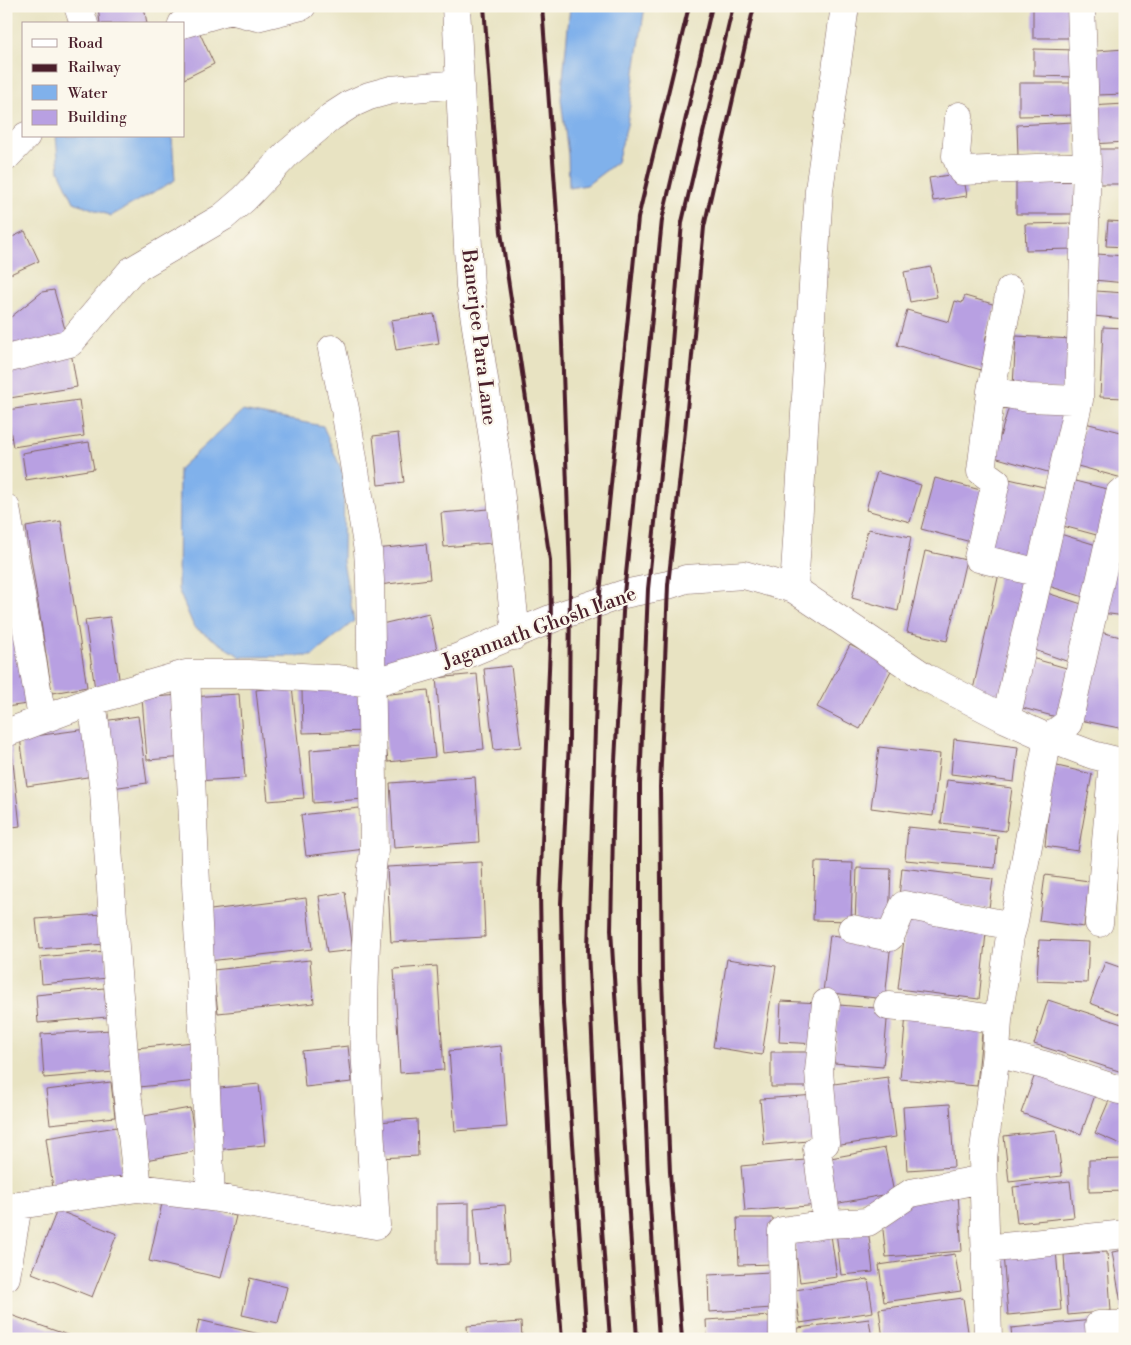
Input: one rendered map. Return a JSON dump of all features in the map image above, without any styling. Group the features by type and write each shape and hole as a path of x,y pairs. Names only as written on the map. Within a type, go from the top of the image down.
{"street":[{"path":"78,6 83,22"},
{"path":"171,6 172,22"},
{"path":"185,23 230,10 257,17 302,6"},
{"name":"Banerjee Para Lane","path":"456,6 470,287 498,471 516,634 514,636"},
{"path":"794,589 819,190 845,6"},
{"path":"1006,719 1079,400 1086,166 1081,6"},
{"path":"6,359 70,343 131,272 223,217 244,199 287,154 331,117 351,104 369,96 391,90 459,84"},
{"path":"958,116 956,156 962,170 1086,166"},
{"path":"6,157 24,138"},
{"path":"1010,290 991,391 981,471 996,482 978,558 1040,573"},
{"path":"6,1277 18,1205 138,1188 211,1197 376,1225 364,1008 370,886 374,851 368,550 345,409 332,349"},
{"path":"991,391 1028,398 1079,400"},
{"path":"988,1339 983,1158 998,1020 1010,936 1048,738 1068,723 1120,493 1125,494"},
{"path":"6,508 42,718"},
{"name":"Jagannath Ghosh Lane","path":"6,732 92,701 186,674 258,674 372,683 457,658 576,610 624,594 668,585 686,579 744,575 794,589 925,677 1006,719 1048,738 1093,755 1119,762"},
{"path":"186,674 211,1197"},
{"path":"92,701 104,791 118,990 138,1188"},
{"path":"1099,923 1119,762"},
{"path":"852,929 890,937 904,905 1013,926"},
{"path":"826,1003 819,1071 825,1143 817,1149 827,1224"},
{"path":"888,1006 998,1020"},
{"path":"996,1052 1044,1065 1119,1090 1125,1089"},
{"path":"783,1339 782,1231 827,1224 868,1222 911,1193 983,1180"},
{"path":"985,1249 1125,1234"},
{"path":"1100,1339 1099,1325 1125,1325"}],"water":[{"path":"570,6 645,6 627,125 617,162 587,185 569,188 568,155 561,99"},
{"path":"56,138 172,138 175,180 111,216 74,202 59,171"},
{"path":"242,411 323,426 344,476 343,562 354,621 312,656 241,657 194,627 178,589 179,469"}],"building":[{"path":"98,6 144,6 147,22 100,22"},
{"path":"1033,6 1076,6 1076,38 1033,38"},
{"path":"197,27 214,64 185,78 185,33"},
{"path":"1034,49 1078,50 1078,77 1034,76"},
{"path":"1125,49 1125,94 1098,95 1096,51"},
{"path":"1019,83 1077,83 1077,115 1019,116"},
{"path":"1125,104 1125,142 1093,144 1090,106"},
{"path":"1073,122 1074,153 1018,156 1017,125"},
{"path":"1095,149 1125,149 1125,184 1095,184"},
{"path":"1016,172 1076,172 1076,214 1016,214"},
{"path":"963,173 967,196 933,201 929,178"},
{"path":"1108,221 1125,222 1125,247 1106,246"},
{"path":"1074,223 1075,249 1026,250 1025,224"},
{"path":"25,231 39,261 6,276 6,240"},
{"path":"1097,254 1125,256 1125,283 1094,280"},
{"path":"931,267 937,297 910,302 904,272"},
{"path":"54,290 68,340 6,351 6,321 42,292"},
{"path":"1096,291 1125,293 1125,319 1093,316"},
{"path":"965,296 996,305 985,340 997,343 988,372 897,345 907,310 949,322 955,301 962,303"},
{"path":"434,314 439,343 396,350 391,320"},
{"path":"1103,327 1125,328 1125,398 1100,397"},
{"path":"1016,336 1072,339 1069,389 1013,386"},
{"path":"71,352 77,387 10,398 6,363"},
{"path":"1012,396 1072,414 1055,474 994,457"},
{"path":"79,400 84,436 13,447 7,410"},
{"path":"1085,423 1125,433 1125,468 1122,478 1074,465"},
{"path":"398,433 404,482 378,485 373,436"},
{"path":"89,442 94,469 26,480 22,453"},
{"path":"877,472 921,485 910,522 866,510"},
{"path":"935,478 988,492 975,543 921,529"},
{"path":"1005,478 1052,489 1035,563 987,551"},
{"path":"1075,481 1115,491 1104,537 1063,526"},
{"path":"489,509 492,543 444,547 441,513"},
{"path":"61,521 87,687 52,693 26,527"},
{"path":"868,529 911,537 898,611 852,598"},
{"path":"1057,533 1103,547 1087,598 1042,584"},
{"path":"1111,542 1125,544 1125,616 1102,613"},
{"path":"426,544 430,579 379,585 375,549"},
{"path":"925,551 966,560 947,641 907,632"},
{"path":"1000,569 1032,576 1004,701 972,694"},
{"path":"1044,592 1088,606 1069,662 1026,647"},
{"path":"429,613 438,654 382,667 373,626"},
{"path":"110,617 120,685 95,689 85,620"},
{"path":"13,627 27,704 6,707 6,628"},
{"path":"1100,632 1125,638 1124,729 1080,720"},
{"path":"850,645 893,667 860,729 817,707"},
{"path":"1028,657 1077,671 1064,719 1015,706"},
{"path":"511,666 521,747 494,750 484,669"},
{"path":"477,674 484,749 443,753 436,678"},
{"path":"292,686 304,798 268,801 256,690"},
{"path":"366,688 368,731 303,733 302,690"},
{"path":"428,690 435,757 388,762 381,695"},
{"path":"239,694 245,778 196,781 190,697"},
{"path":"180,695 186,757 147,760 142,698"},
{"path":"138,716 147,783 112,788 103,721"},
{"path":"87,729 94,776 27,786 20,738"},
{"path":"954,739 1018,747 1014,782 951,774"},
{"path":"11,744 20,826 6,828 6,745"},
{"path":"360,746 364,799 313,803 310,750"},
{"path":"879,747 940,754 933,816 871,808"},
{"path":"1053,765 1092,774 1078,851 1045,846"},
{"path":"475,777 479,842 394,848 390,783"},
{"path":"947,780 1012,788 1006,831 941,823"},
{"path":"359,808 365,849 306,856 301,815"},
{"path":"908,827 998,836 995,868 905,860"},
{"path":"482,862 485,937 391,942 387,867"},
{"path":"815,862 853,863 851,921 813,920"},
{"path":"857,868 891,869 889,926 855,925"},
{"path":"902,868 993,879 989,908 899,897"},
{"path":"1045,875 1089,881 1084,927 1039,921"},
{"path":"345,892 353,950 327,953 319,896"},
{"path":"306,898 312,949 209,961 203,911"},
{"path":"103,914 105,944 39,949 36,919"},
{"path":"907,914 987,924 979,999 898,989"},
{"path":"830,935 891,942 885,999 823,992"},
{"path":"1039,940 1089,942 1087,983 1037,981"},
{"path":"106,951 108,978 42,984 40,957"},
{"path":"727,959 776,966 762,1055 713,1047"},
{"path":"310,960 314,1003 218,1013 213,970"},
{"path":"1105,962 1125,969 1125,1016 1090,1003"},
{"path":"437,966 444,1070 400,1073 394,969"},
{"path":"104,988 107,1017 38,1023 36,995"},
{"path":"1048,1000 1125,1025 1125,1073 1034,1044"},
{"path":"781,1001 820,1003 818,1044 779,1042"},
{"path":"839,1005 888,1009 883,1067 834,1063"},
{"path":"906,1015 983,1022 977,1086 900,1079"},
{"path":"112,1030 114,1072 44,1078 41,1034"},
{"path":"193,1042 196,1081 139,1087 136,1048"},
{"path":"348,1046 352,1082 305,1087 302,1051"},
{"path":"501,1046 507,1127 455,1131 449,1051"},
{"path":"771,1052 816,1052 815,1087 771,1087"},
{"path":"1038,1066 1098,1087 1081,1134 1021,1113"},
{"path":"888,1077 896,1137 834,1146 826,1085"},
{"path":"111,1082 115,1117 50,1124 46,1090"},
{"path":"259,1084 265,1145 215,1150 210,1089"},
{"path":"1114,1089 1125,1094 1125,1146 1095,1133"},
{"path":"816,1095 819,1140 764,1145 760,1099"},
{"path":"950,1104 954,1167 907,1170 903,1107"},
{"path":"190,1108 197,1151 145,1160 138,1117"},
{"path":"417,1119 418,1156 378,1158 377,1122"},
{"path":"117,1127 124,1177 53,1188 46,1138"},
{"path":"1056,1130 1062,1176 1009,1182 1004,1136"},
{"path":"885,1148 894,1193 829,1205 820,1160"},
{"path":"816,1159 820,1205 745,1211 741,1166"},
{"path":"1125,1159 1125,1191 1089,1192 1089,1160"},
{"path":"1070,1181 1074,1217 1017,1223 1013,1187"},
{"path":"958,1194 962,1251 886,1257 882,1221 912,1199"},
{"path":"163,1199 236,1216 221,1278 149,1261"},
{"path":"469,1203 469,1264 437,1264 437,1204"},
{"path":"505,1205 509,1262 479,1264 474,1208"},
{"path":"57,1210 117,1234 92,1297 32,1273"},
{"path":"737,1218 773,1218 775,1264 739,1265"},
{"path":"868,1228 873,1272 841,1275 836,1231"},
{"path":"831,1235 837,1277 800,1282 794,1240"},
{"path":"1056,1250 1061,1310 1008,1315 1003,1254"},
{"path":"1125,1250 1125,1309 1122,1309 1112,1252"},
{"path":"1107,1252 1111,1311 1068,1315 1064,1255"},
{"path":"955,1254 961,1291 884,1302 879,1265"},
{"path":"771,1272 773,1308 709,1312 708,1275"},
{"path":"250,1278 287,1287 278,1323 242,1315"},
{"path":"868,1279 873,1312 800,1323 795,1290"},
{"path":"963,1298 969,1338 883,1339 879,1309"},
{"path":"8,1314 76,1339 6,1339 6,1320"},
{"path":"771,1316 772,1339 707,1339 706,1320"},
{"path":"869,1319 872,1339 799,1339 798,1328"},
{"path":"199,1320 277,1338 277,1339 195,1339"},
{"path":"1093,1320 1095,1339 1012,1339 1011,1328"},
{"path":"521,1322 522,1339 468,1339 467,1326"}],"railway":[{"path":"484,6 501,232 550,560 551,620 540,894 542,1002 553,1230 562,1339"},
{"path":"542,6 558,229 570,572 569,742 561,903 563,1003 587,1339"},
{"path":"610,1339 599,1187 588,949 599,603 638,218 689,6"},
{"path":"637,1339 611,930 614,780 624,594 662,220 712,6"},
{"path":"659,1339 648,1175 640,975 640,784 648,589 665,427 682,222 733,6"},
{"path":"682,1339 670,1172 662,979 660,787 668,585 685,431 704,227 754,6"}]}
